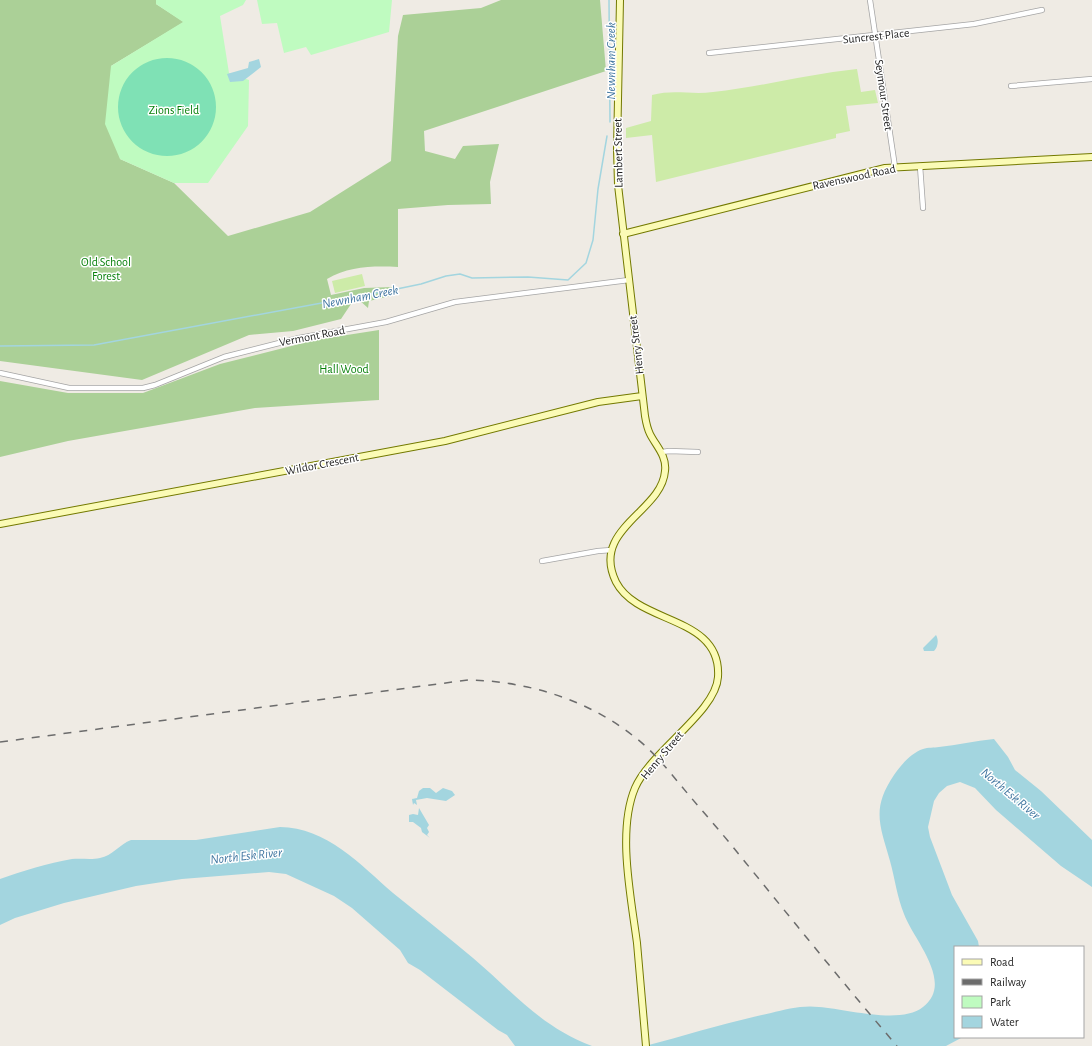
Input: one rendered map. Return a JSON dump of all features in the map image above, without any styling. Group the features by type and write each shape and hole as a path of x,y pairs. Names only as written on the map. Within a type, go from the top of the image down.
{"street":[{"name":"Lambert Street","path":"620,0 617,149 623,234"},
{"name":"Seymour Street","path":"870,0 895,167"},
{"name":"Suncrest Place","path":"709,53 974,24 1042,10"},
{"path":"1011,86 1092,80"},
{"name":"Ravenswood Road","path":"623,234 868,171 895,167 1092,157"},
{"path":"920,166 923,208"},
{"name":"Henry Street","path":"623,234 642,396 648,429 662,452 666,470 662,482 621,532 612,550 612,568 614,575 625,594 637,603 689,628 704,638 714,652 718,669 716,686 709,701 646,770 635,789 628,812 627,853 646,1046"},
{"name":"Vermont Road","path":"0,373 69,388 143,388 160,383 224,357 299,338 386,322 455,302 628,280"},
{"name":"Wildor Crescent","path":"0,524 445,441 598,402 642,396"},
{"path":"662,452 698,452"},
{"path":"542,561 603,550 612,550"}],"green space":[{"name":"Old School Forest","path":"0,0 156,0 156,4 184,22 111,66 120,159 174,183 228,236 310,212 391,161 398,36 403,15 481,8 501,0 600,0 606,71 424,131 425,151 455,159 463,146 499,144 490,182 491,204 448,205 398,209 398,267 370,267 353,269 327,279 331,295 364,288 392,287 391,296 369,301 368,308 358,299 353,301 341,319 293,331 249,335 142,380 0,361"},
{"name":"Zions Field","path":"156,0 246,0 243,5 220,16 229,73 249,80 248,126 208,183 174,183 120,159 105,124 111,66 183,22 156,4"},
{"path":"257,0 392,0 389,32 311,55 306,47 284,53 277,23 262,24"},
{"path":"167,58 186,62 202,72 212,88 216,107 212,126 202,142 186,152 167,156 148,152 132,142 122,126 118,107 122,88 132,72 148,62"},
{"path":"857,69 861,92 875,90 878,103 846,106 850,131 836,134 836,138 656,182 652,135 626,138 626,128 651,121 652,95 668,92 705,93 731,90"},
{"path":"362,274 365,286 335,293 332,281"},
{"name":"Hall Wood","path":"379,330 379,400 255,408 68,441 0,457 0,381 68,393 143,393 220,364 315,340"}],"water":[{"path":"259,59 261,67 243,81 230,82 227,74 248,68 249,62"},
{"path":"936,635 938,641 934,651 924,651 923,648"},
{"name":"North Esk River","path":"994,739 1008,757 1015,770 1041,791 1092,840 1092,887 1061,866 996,810 975,788 960,782 947,786 939,793 934,801 928,827 930,837 952,895 978,941 979,946 954,946 954,1038 961,1038 946,1046 645,1046 739,1020 795,1008 819,1007 873,1014 901,1015 913,1012 923,1007 932,997 935,986 933,974 929,961 904,914 883,837 880,808 882,798 894,775 914,753 927,748"},
{"path":"423,788 430,788 436,793 443,788 452,791 455,795 446,801 427,798 416,800 417,805 414,803 413,805 412,799 417,798 419,791"},
{"path":"419,808 429,825 427,828 429,832 427,835 430,838 422,832 421,828 413,822 409,822 409,815 418,815"},
{"name":"North Esk River","path":"280,827 313,833 328,840 355,860 473,958 542,1019 574,1038 592,1046 515,1046 507,1035 498,1030 420,970 408,963 400,950 352,908 334,896 286,874 269,872 182,879 136,886 64,903 15,918 0,925 0,879 63,861 75,859 97,859 104,857 131,840 196,840"}],"waterway":[{"name":"Newnham Creek","path":"609,0 610,122"},
{"name":"Newnham Creek","path":"0,346 94,345 392,290 421,284 446,276 460,274 472,278 528,277 568,280 586,263 593,240 598,189 607,136"}],"railway":[{"path":"0,742 468,680 512,684 554,694 595,711 614,722 640,741 655,755 725,837 836,974 897,1046"}]}
